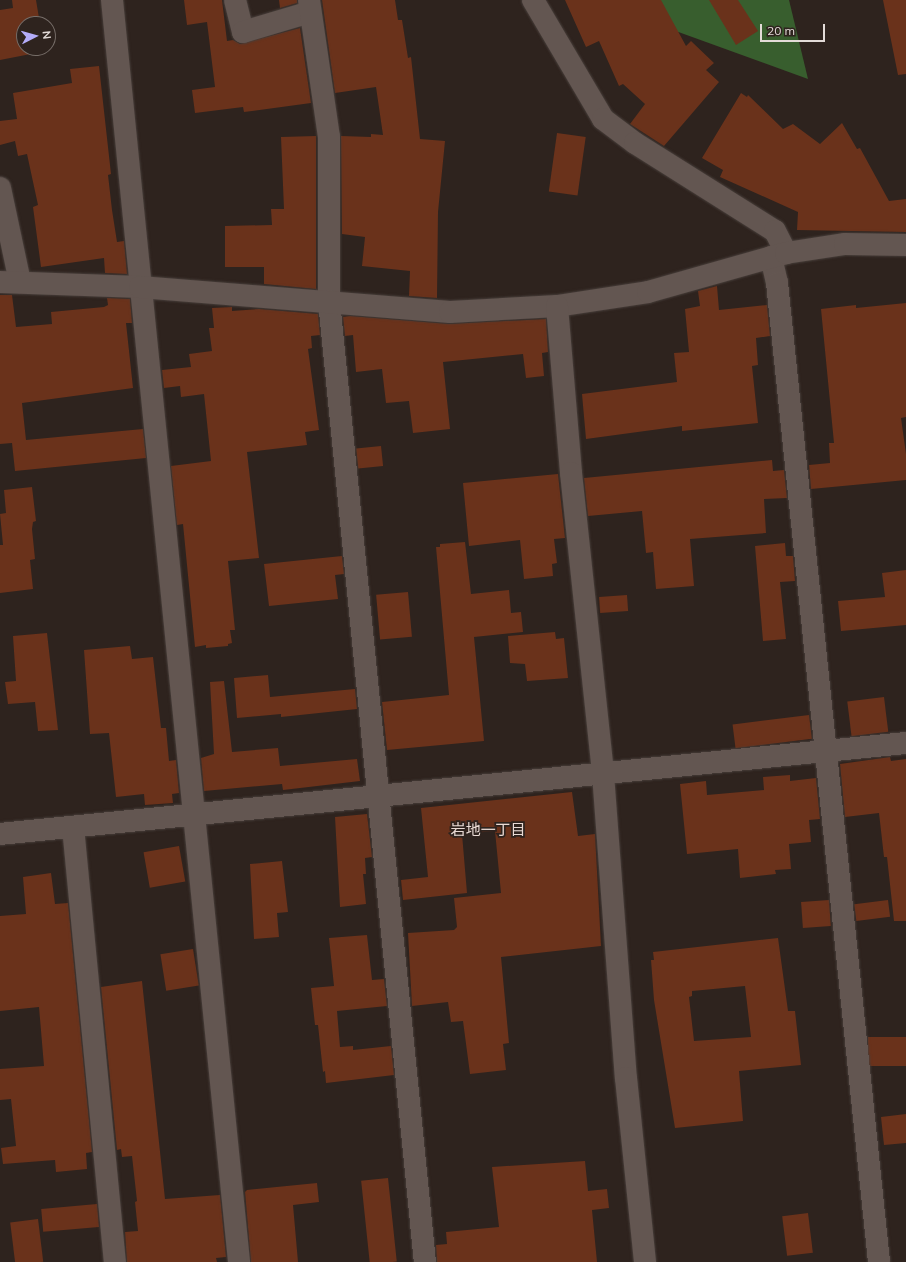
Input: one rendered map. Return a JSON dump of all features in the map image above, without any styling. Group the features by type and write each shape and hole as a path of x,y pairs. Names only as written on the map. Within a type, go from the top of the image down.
{"street":[{"path":"112,0 239,1262"},
{"path":"235,0 243,32 310,6 329,137 329,301 425,1262"},
{"path":"534,0 603,118 635,143 775,231 779,255 778,291 824,752 879,1262"},
{"path":"0,188 10,282 140,287 329,301 450,312 557,306 648,292 779,255 845,244 906,245"},
{"path":"557,306 571,473 603,774 626,1078 645,1262"},
{"path":"0,834 379,798 906,744"},
{"path":"73,827 115,1262"}],"green space":[{"path":"629,0 789,0 808,79 637,17"}],"building":[{"path":"12,0 36,0 39,16 16,16 16,56 20,56 0,60 0,10 13,8"},
{"path":"184,0 222,0 227,41 233,40 240,44 300,28 311,103 244,112 243,107 195,113 192,90 215,87 207,22 187,25"},
{"path":"279,0 297,0 297,3 280,8"},
{"path":"322,0 395,0 398,20 402,20 408,58 411,57 420,139 445,141 438,212 437,298 409,296 410,271 362,266 365,237 342,234 341,136 371,137 371,134 383,135 376,87 335,93"},
{"path":"565,0 661,0 686,46 691,41 714,63 706,70 719,82 664,146 630,124 645,104 623,84 619,86 599,41 586,47"},
{"path":"709,0 738,0 758,31 736,45"},
{"path":"883,0 906,0 906,74 898,75"},
{"path":"99,66 111,174 108,175 112,210 117,242 124,241 127,274 105,273 104,258 41,267 33,207 38,205 27,154 18,156 15,141 0,145 0,121 17,119 13,93 72,83 70,69"},
{"path":"741,93 747,97 748,95 783,129 793,124 820,144 842,123 857,149 860,148 889,201 906,199 906,232 797,230 798,212 720,177 723,170 702,158"},
{"path":"557,133 586,137 578,195 549,191"},
{"path":"316,136 316,289 264,284 264,267 225,267 225,226 272,225 271,209 284,209 281,137"},
{"path":"717,286 719,310 767,305 770,336 756,338 758,365 752,366 758,423 682,431 682,426 586,439 582,394 677,382 674,353 689,352 685,309 700,306 698,291"},
{"path":"0,295 12,295 16,327 52,324 51,312 104,307 108,305 107,298 130,299 132,323 126,323 133,388 22,403 26,440 143,429 146,458 15,471 12,443 0,444"},
{"path":"906,303 906,417 901,418 906,454 906,480 811,489 809,465 830,463 829,443 834,443 821,309 856,305 856,308"},
{"path":"232,307 232,311 259,309 318,314 320,335 311,336 312,348 308,349 319,430 305,432 307,445 247,452 259,558 228,561 235,630 230,630 232,643 228,644 228,646 206,648 206,645 195,647 183,524 177,525 171,466 211,461 204,394 181,397 180,386 164,388 162,370 191,367 189,354 212,351 209,328 214,328 212,308"},
{"path":"350,316 449,324 546,319 548,352 542,353 544,376 526,378 523,354 443,362 450,429 413,433 409,401 386,403 382,369 356,372 353,335 345,336 343,317"},
{"path":"381,446 383,466 358,469 356,449"},
{"path":"772,460 773,471 784,470 787,498 764,499 766,533 690,539 694,586 656,589 653,552 646,553 642,511 588,516 584,478"},
{"path":"558,474 565,538 554,539 557,563 552,564 553,576 524,579 520,540 469,546 463,483"},
{"path":"32,487 36,521 33,522 32,529 35,559 30,560 33,589 0,593 0,545 3,545 0,514 6,513 4,490"},
{"path":"465,542 471,594 509,590 511,613 521,612 523,632 474,637 484,741 387,750 382,702 449,695 436,547 440,547 440,544"},
{"path":"785,543 786,556 793,556 795,581 780,582 786,639 763,641 755,546"},
{"path":"342,556 344,574 335,575 338,599 269,606 264,564"},
{"path":"906,570 906,625 841,631 838,601 885,597 882,573"},
{"path":"408,592 412,637 380,640 376,595"},
{"path":"627,595 628,611 600,613 599,597"},
{"path":"555,632 556,639 564,638 568,678 527,681 525,664 510,663 508,636"},
{"path":"47,633 58,730 38,731 35,702 8,704 5,682 16,681 13,636"},
{"path":"130,646 132,659 153,657 161,728 166,728 169,761 176,760 179,793 172,794 173,803 145,805 144,794 116,797 109,733 90,734 84,650"},
{"path":"268,675 270,697 355,689 357,709 281,717 281,714 237,718 234,678"},
{"path":"224,681 232,752 278,748 280,766 357,759 360,781 283,790 282,784 204,791 201,758 214,754 210,682"},
{"path":"884,697 888,732 852,736 847,702"},
{"path":"809,715 812,739 735,748 733,724"},
{"path":"890,757 891,761 906,759 906,921 894,921 887,857 884,857 879,813 845,817 840,764"},
{"path":"790,775 790,781 816,778 820,819 809,820 811,842 789,844 791,869 775,870 776,874 740,878 738,849 687,854 680,784 706,781 707,795 764,790 763,777"},
{"path":"572,792 578,836 595,834 601,946 501,957 509,1043 503,1044 506,1070 470,1074 463,1021 451,1022 448,1002 412,1006 408,933 454,930 457,927 454,898 501,893 495,831 462,834 467,893 403,900 401,880 428,877 421,808"},
{"path":"367,814 372,857 365,858 366,874 363,874 366,904 340,907 335,817"},
{"path":"179,846 185,881 150,888 144,852"},
{"path":"282,861 288,912 277,913 279,937 254,939 250,864"},
{"path":"51,873 55,904 68,903 92,1152 86,1153 87,1169 56,1172 55,1160 3,1164 1,1148 16,1146 11,1099 0,1100 0,1069 44,1066 39,1007 0,1011 0,916 26,914 23,877"},
{"path":"829,900 831,926 803,928 801,902"},
{"path":"888,900 890,917 856,921 854,904"},
{"path":"367,935 372,980 384,979 387,1006 337,1011 340,1047 353,1046 353,1050 391,1046 394,1075 326,1083 325,1071 323,1072 318,1025 315,1025 311,988 334,986 329,938"},
{"path":"778,938 788,1011 795,1011 801,1065 739,1071 743,1121 675,1128 654,1000 651,960 654,960 653,952","holes":["745,986 751,1037 694,1041 689,997 692,996 692,991"]},
{"path":"193,949 199,986 166,991 160,954"},
{"path":"142,981 165,1199 220,1195 226,1257 216,1258 217,1262 127,1262 125,1232 138,1231 135,1202 137,1201 132,1156 122,1157 121,1149 117,1150 101,987"},
{"path":"868,1037 906,1037 906,1066 868,1066"},
{"path":"906,1114 906,1143 884,1145 881,1117"},
{"path":"585,1161 588,1191 607,1189 609,1208 592,1210 597,1262 437,1262 436,1245 447,1244 446,1232 499,1227 492,1167"},
{"path":"388,1178 397,1262 370,1262 361,1181"},
{"path":"317,1183 319,1202 293,1205 298,1262 251,1262 245,1192 247,1190"},
{"path":"97,1204 99,1227 43,1232 41,1209"},
{"path":"808,1213 813,1253 787,1256 782,1216"},
{"path":"38,1219 43,1262 15,1262 10,1222"}],"district":[{"name":"岩地一丁目","path":"488,830"}]}
